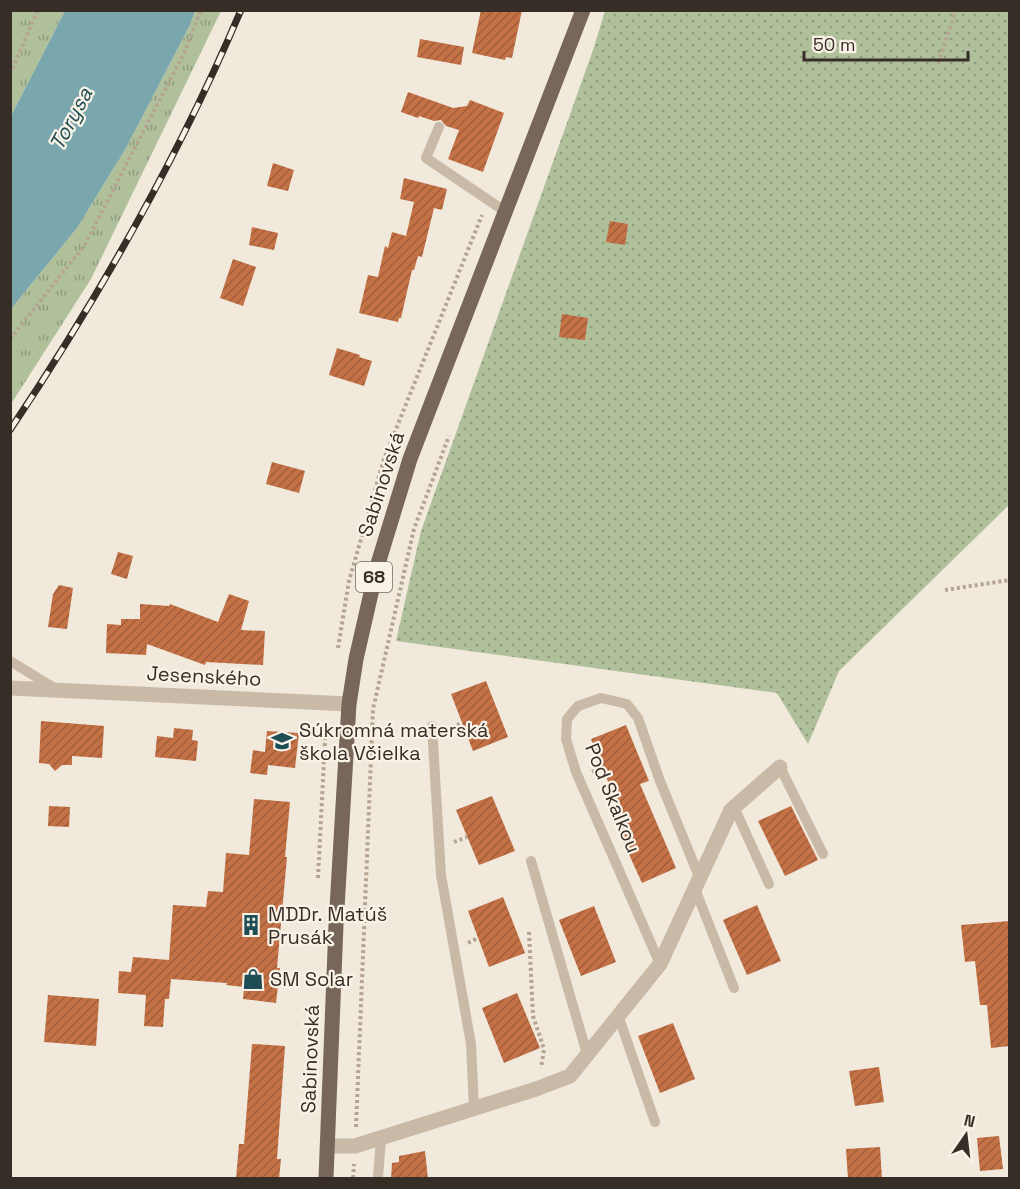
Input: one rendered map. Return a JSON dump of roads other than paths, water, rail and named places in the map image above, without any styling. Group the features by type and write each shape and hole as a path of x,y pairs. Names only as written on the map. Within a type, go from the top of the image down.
{"main road":[{"name":"Sabinovská","path":"326,1179 348,704 371,590 393,509 583,10"}],"street":[{"name":"Jesenského","path":"10,688 348,704"},
{"path":"328,1146 355,1146 536,1089 570,1076 660,964 731,810 780,767"}],"lane":[{"path":"439,127 426,158 506,212"},
{"name":"Jesenského","path":"10,661 57,689"},
{"name":"Pod Skalkou","path":"660,964 576,772 566,739 567,719 578,706 600,698 627,704 638,718 734,988"},
{"path":"432,726 441,875 471,1044 474,1109"},
{"path":"780,767 823,854"},
{"path":"734,807 769,884"},
{"path":"531,861 587,1054"},
{"path":"618,1016 655,1122"},
{"path":"378,1179 381,1138"}],"water":[{"name":"Torysa","path":"65,11 195,11 190,25 126,148 77,228 11,309 11,116"}],"railway":[{"path":"10,430 75,329 135,226 191,119 241,10"}],"place":[{"name":"Súkromná materská škola Včielka","path":"282,741"},
{"name":"MDDr. Matúš Prusák","path":"251,925"},
{"name":"SM Solar","path":"253,979"}]}
